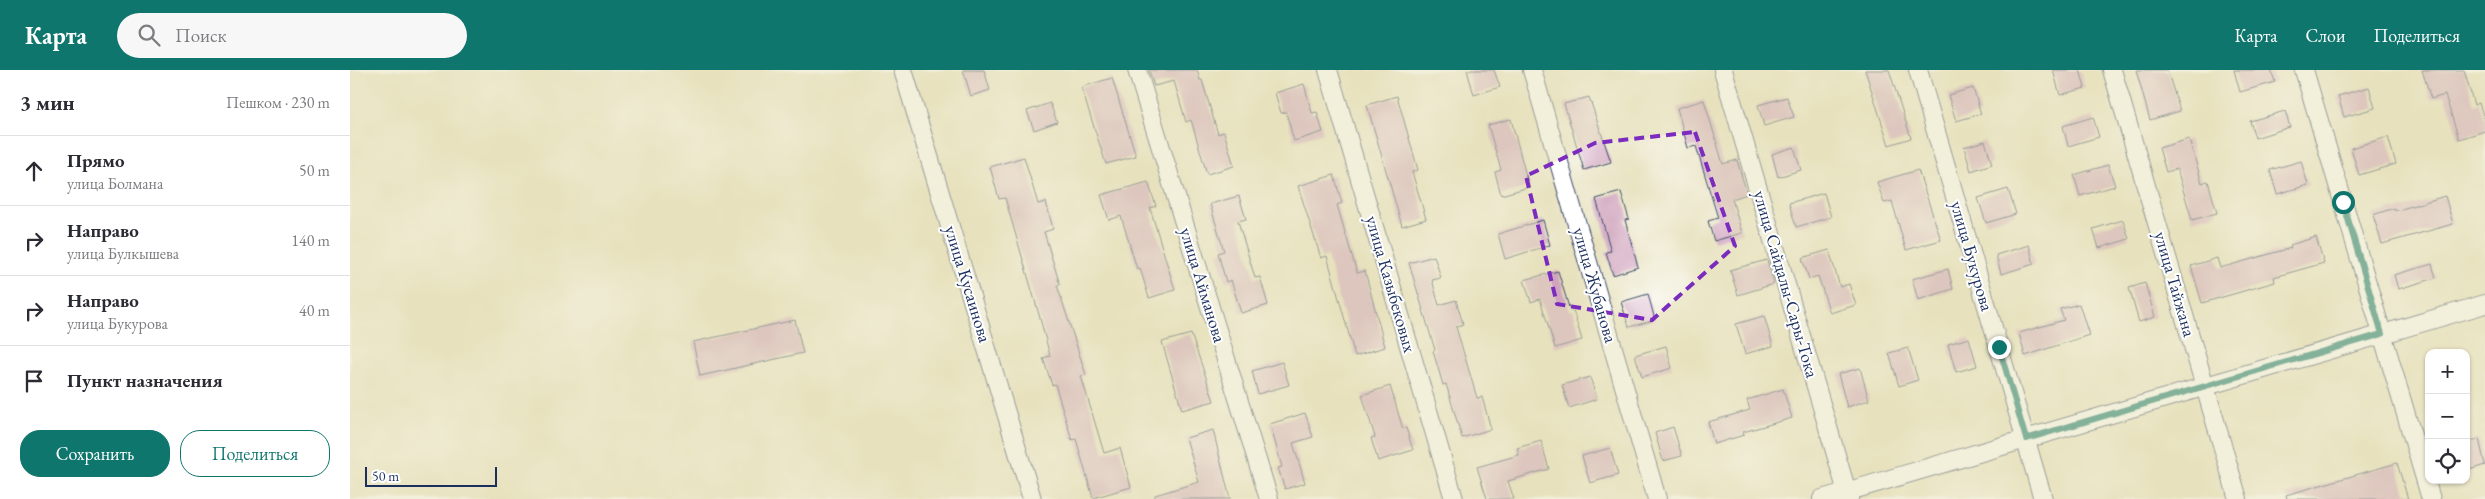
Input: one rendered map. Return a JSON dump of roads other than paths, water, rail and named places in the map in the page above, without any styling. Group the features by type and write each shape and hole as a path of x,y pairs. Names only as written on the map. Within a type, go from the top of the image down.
{"street":[{"name":"улица Кусаинова","path":"903,70 1032,499"},
{"name":"улица Айманова","path":"1137,70 1269,499"},
{"name":"улица Казыбековых","path":"1328,70 1454,499"},
{"name":"улица Жубанова","path":"1532,70 1657,499"},
{"name":"улица Сайдалы-Сары-Тока","path":"1723,70 1848,495"},
{"name":"улица Букурова","path":"1918,70 2044,499"},
{"name":"улица Тайжана","path":"2112,70 2238,499"},
{"path":"2304,70 2431,499"},
{"path":"1822,499 1848,495 2026,439 2485,304"}]}
